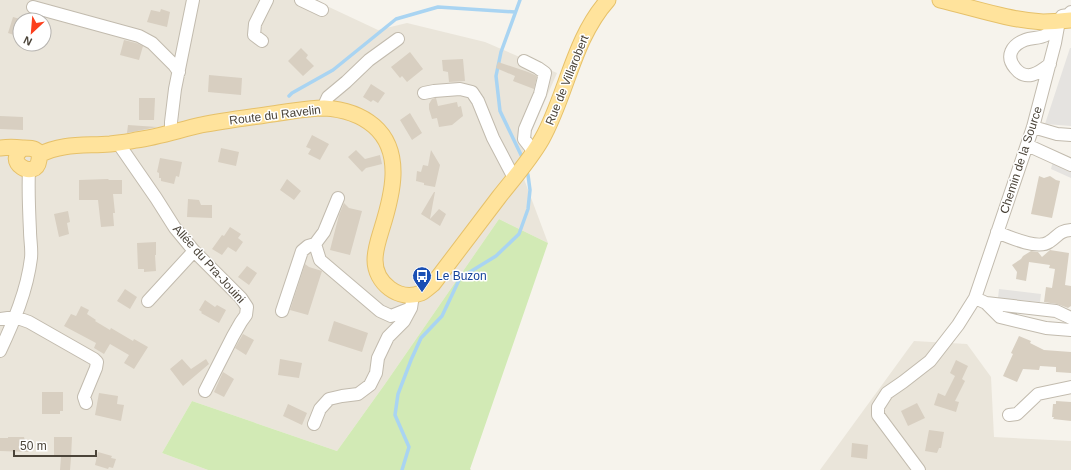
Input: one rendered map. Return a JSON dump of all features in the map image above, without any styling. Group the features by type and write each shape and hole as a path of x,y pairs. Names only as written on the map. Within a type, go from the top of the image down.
{"main road":[{"name":"Rue de Villarobert","path":"523,166 550,123 586,32 594,17 608,0"},
{"path":"940,0 1029,21 1044,22 1065,20"},
{"path":"959,4 1031,13 1071,11"},
{"name":"Route du Ravelin","path":"39,155 64,146 118,143 228,120 323,108 354,114 374,126 381,133 387,143 393,164 392,186 388,208 378,242 375,261 377,270 383,283 396,292 405,295 412,302"},
{"path":"10,147 35,149 39,155 38,165 35,168 23,166 0,149 10,147"},
{"path":"23,166 17,159 18,152 24,148"},
{"path":"412,302 433,284 523,166"}],"street":[{"path":"171,133 176,89 193,0"},
{"path":"262,41 254,35 255,24 267,0"},
{"path":"301,0 322,10"},
{"path":"33,7 139,36 152,42 179,72"},
{"path":"1050,64 1039,73 1031,75 1024,74 1017,71 1013,67 1010,61 1010,55 1012,49 1025,40 1038,38 1045,35 1065,20 1062,16 1068,15 1071,11"},
{"name":"Chemin de la Source","path":"919,470 878,415 878,407 886,393 903,382 930,360 980,300 997,232 1033,127 1056,43 1065,20"},
{"path":"323,108 328,97 369,60 398,39"},
{"path":"523,166 525,129 540,94 545,73 524,62"},
{"path":"424,93 460,89 472,92 478,101 493,138 523,166"},
{"path":"1033,127 1057,134 1071,135"},
{"name":"Allée du Pra-Jouini","path":"118,143 175,228 194,251 241,298 247,307 246,315 233,336 205,391"},
{"path":"1027,145 1071,165"},
{"path":"0,351 22,298 28,277 31,257 29,198 23,166"},
{"path":"282,311 302,250 315,244 324,232 338,198"},
{"path":"997,232 1020,241 1043,245 1050,242 1058,234 1071,230"},
{"path":"315,244 320,260 380,311 391,316 412,302"},
{"path":"148,301 194,251"},
{"path":"980,300 1056,311 1071,318"},
{"path":"980,300 1000,317 1046,328 1071,330"},
{"path":"314,424 320,409 329,399 358,394 370,385 376,373 378,358 388,336 404,321 412,302"},
{"path":"0,319 15,317 29,322 94,359 97,362 96,368 84,397 86,403"},
{"path":"1009,415 1017,414 1038,394 1071,387"}],"shaded area":[{"path":"0,0 314,0 378,30 407,23 485,42 557,73 518,163 548,243 499,219 337,451 192,401 162,453 208,470 0,470"},
{"path":"1070,48 1071,126 1045,124"},
{"path":"1053,161 1071,169 1071,178 1051,169"},
{"path":"999,289 1041,294 1040,302 998,298"},
{"path":"914,341 967,344 991,377 994,437 1071,441 1071,470 820,470"}],"green space":[{"path":"499,219 548,243 470,469 471,470 208,470 162,453 192,401 337,451"}],"building":[{"path":"161,9 170,12 167,27 147,22 151,10 160,12"},
{"path":"12,20 12,34 8,33"},
{"path":"124,40 143,46 139,60 120,55"},
{"path":"301,48 308,55 306,58 314,66 303,76 288,61"},
{"path":"410,52 423,69 407,82 402,76 400,78 391,67"},
{"path":"463,59 465,81 449,82 448,72 443,71 442,60"},
{"path":"498,62 537,76 534,89 513,81 515,76 496,68"},
{"path":"209,75 242,78 241,95 208,92"},
{"path":"371,84 385,93 378,103 373,100 371,102 363,97"},
{"path":"139,98 155,98 154,120 139,120"},
{"path":"436,98 438,106 457,102 458,107 461,106 463,116 452,125 439,127 437,118 432,119 429,109 429,104 432,99"},
{"path":"410,113 422,133 412,140 400,120"},
{"path":"0,116 23,117 23,130 0,129"},
{"path":"128,125 157,127 127,133"},
{"path":"312,135 329,144 320,160 308,154 311,149 306,147"},
{"path":"221,148 239,152 236,166 218,162"},
{"path":"356,150 365,159 380,155 382,164 366,168 362,172 348,157"},
{"path":"431,150 440,165 435,187 424,185 424,183 416,181 417,171 421,172 423,165 428,166"},
{"path":"160,158 182,162 179,177 176,176 174,184 161,181 161,178 159,178 159,173 157,172"},
{"path":"1039,176 1044,178 1050,176 1060,181 1052,218 1031,214"},
{"path":"287,179 301,191 294,200 280,190"},
{"path":"79,180 122,180 122,194 113,194 115,213 113,213 114,226 101,227 98,200 79,200"},
{"path":"434,192 430,219 439,209 446,214 440,226 421,214"},
{"path":"188,199 199,200 201,205 212,205 212,218 187,217"},
{"path":"344,203 349,208 362,211 350,255 330,250 339,215"},
{"path":"68,211 70,222 67,223 69,234 59,237 54,214"},
{"path":"230,227 241,234 238,238 243,242 236,252 228,247 222,255 212,249"},
{"path":"156,242 156,271 144,272 144,269 138,269 137,243"},
{"path":"1050,250 1069,253 1065,285 1071,286 1071,306 1068,308 1057,304 1044,302 1046,287 1052,288 1055,269 1049,268 1050,265 1029,262 1026,281 1016,279 1017,272 1012,265 1031,251 1038,252 1042,257"},
{"path":"305,264 309,267 322,271 308,315 290,310"},
{"path":"247,266 257,273 249,285 238,277"},
{"path":"125,289 137,297 130,309 117,301"},
{"path":"205,300 215,307 217,305 226,310 219,323 201,313 202,312 199,310"},
{"path":"81,306 89,310 87,314 96,320 95,321 110,330 111,328 133,341 134,339 148,347 134,369 124,363 129,355 110,344 104,354 94,348 96,343 64,326 71,314 76,316"},
{"path":"334,321 368,333 362,352 328,341"},
{"path":"243,334 254,340 246,355 235,348"},
{"path":"1019,336 1031,341 1030,343 1044,350 1071,352 1071,373 1056,372 1056,367 1040,366 1039,370 1023,369 1017,382 1003,376"},
{"path":"182,359 191,369 206,359 209,364 183,386 170,369"},
{"path":"280,359 302,363 299,378 278,375"},
{"path":"956,360 968,366 962,379 965,381 955,401 959,402 956,412 934,405 938,393 945,396 955,376 950,373"},
{"path":"223,372 234,379 224,397 214,392"},
{"path":"42,392 63,392 63,411 60,411 60,414 42,414"},
{"path":"99,393 118,396 117,404 124,405 121,421 95,415"},
{"path":"1056,401 1071,402 1071,421 1053,419 1053,404 1056,404"},
{"path":"917,403 925,418 908,426 901,411"},
{"path":"288,404 307,413 302,425 283,416"},
{"path":"929,430 944,432 941,448 939,448 937,453 925,451"},
{"path":"24,437 25,441 30,441 29,452 0,451 0,438"},
{"path":"54,437 72,437 70,470 60,470 61,457 54,457"},
{"path":"852,443 868,445 867,459 851,457"},
{"path":"98,452 112,456 111,458 116,459 113,468 109,467 108,469 95,465"}],"waterway":[{"name":"Le Buzon","path":"520,0 501,52 496,76 500,111 523,159"},
{"path":"289,96 333,70 396,19 438,7 515,12"},
{"name":"Le Buzon","path":"402,470 409,447 395,415 398,394 411,360 421,338 442,316 460,278 496,256 519,234 528,209 530,190 526,169"}],"place":[{"name":"Le Buzon","path":"422,293"}]}
